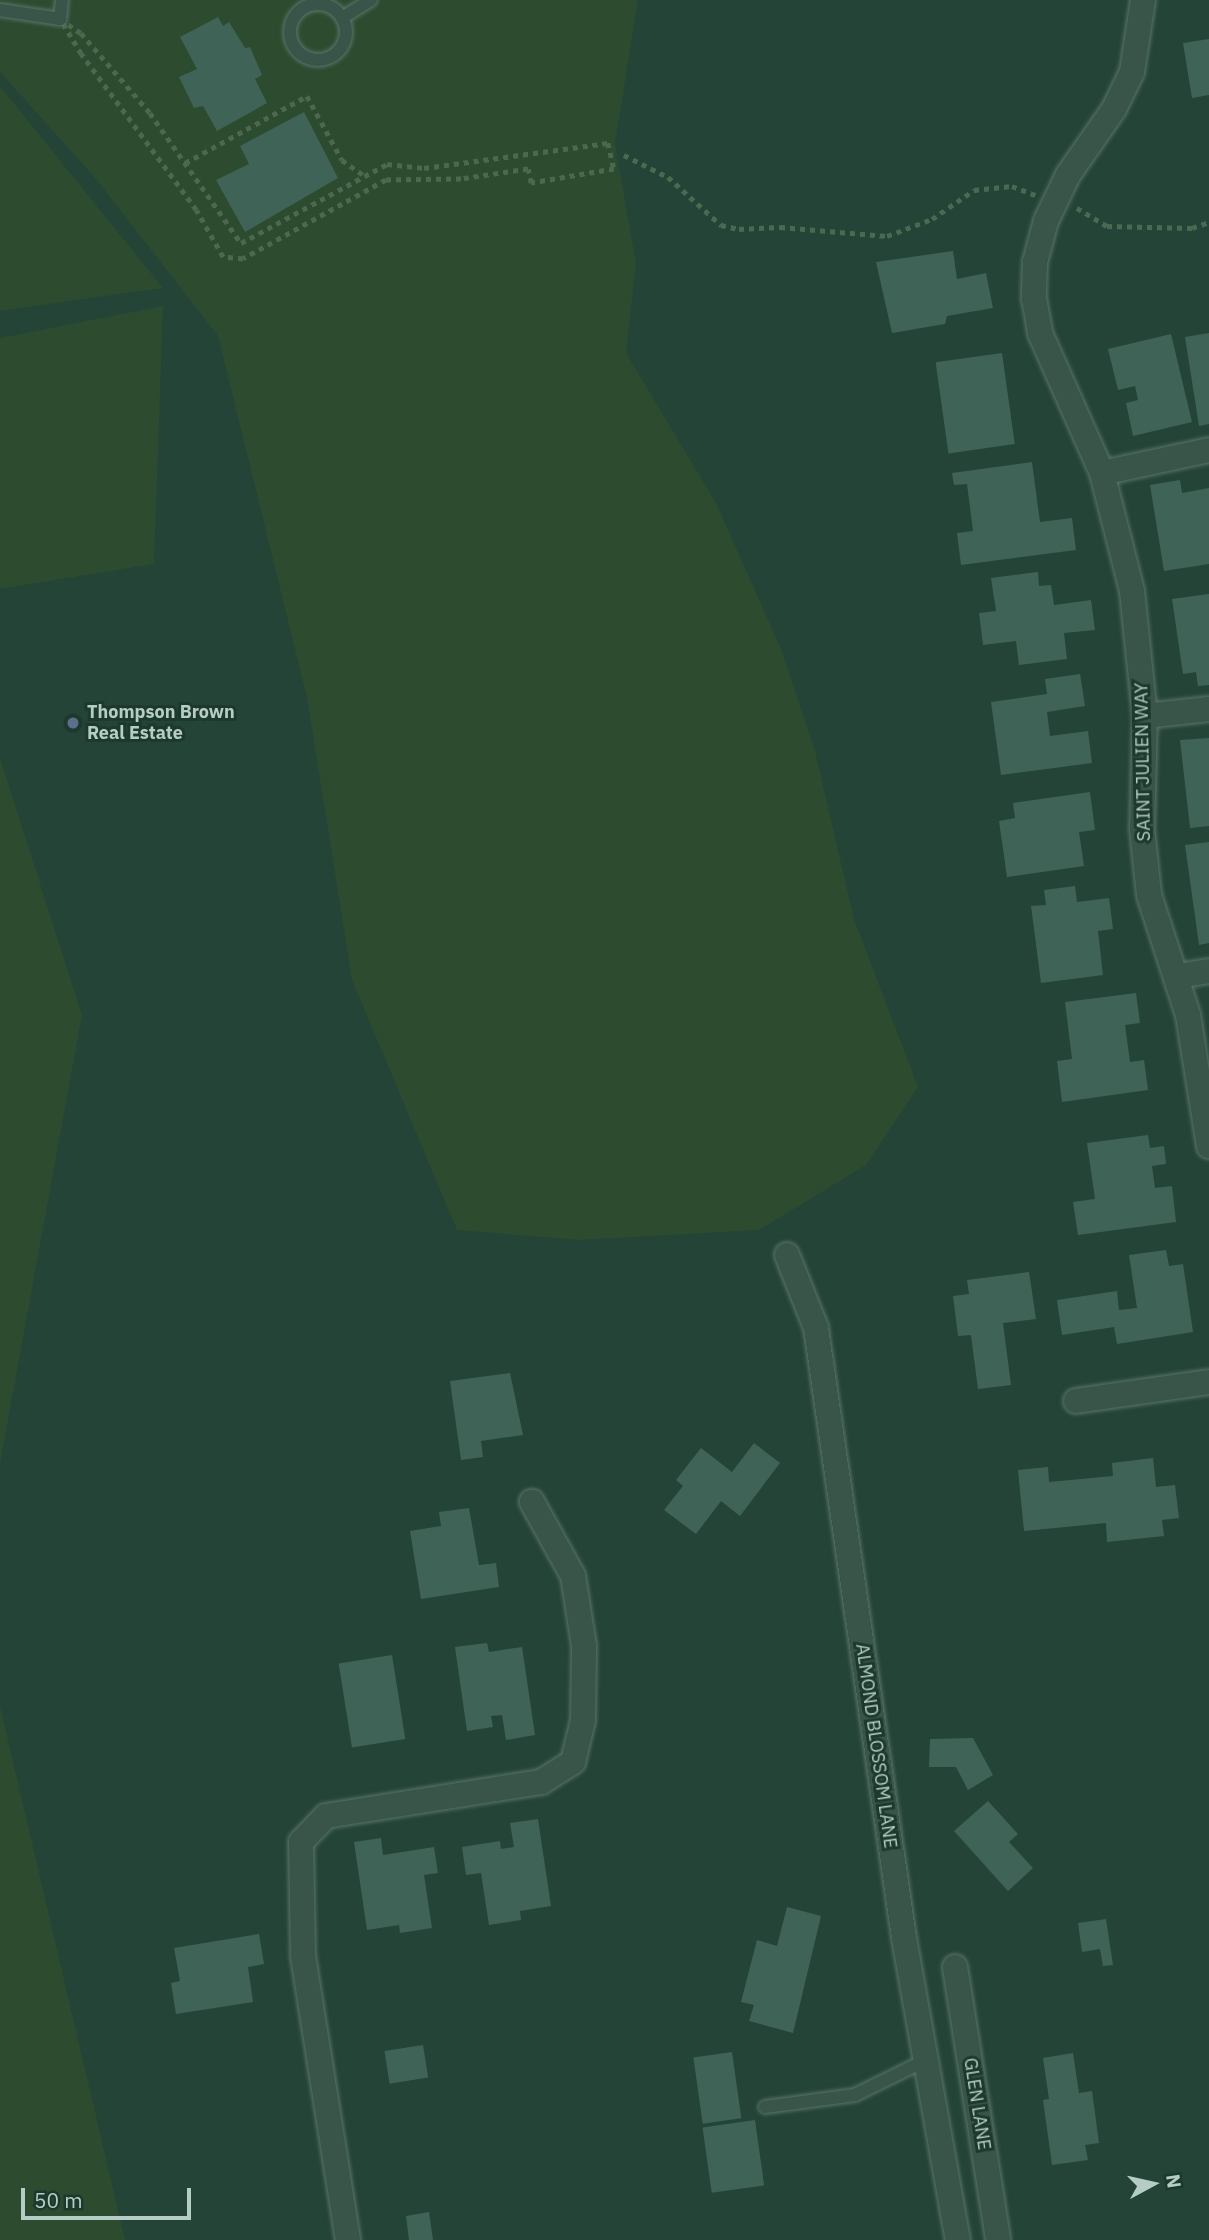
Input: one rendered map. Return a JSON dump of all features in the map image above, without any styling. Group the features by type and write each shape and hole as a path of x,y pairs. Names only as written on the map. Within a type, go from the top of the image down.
{"street":[{"path":"1050,210 1114,109 1132,72 1143,0"},
{"name":"SAINT JULIEN WAY","path":"1050,210 1035,262 1034,298 1040,333 1101,473 1132,591 1145,716 1142,830 1149,895 1178,976 1194,1046 1209,1146"},
{"path":"1101,473 1209,450"},
{"path":"1145,716 1209,709"},
{"path":"1178,976 1209,971"},
{"name":"ALMOND BLOSSOM LANE","path":"787,1255 816,1328 903,1934 958,2240"},
{"path":"1076,1401 1209,1382"},
{"path":"348,2240 303,1955 301,1842 326,1816 541,1782 573,1762 583,1720 584,1646 573,1576 532,1502"},
{"name":"GLEN LANE","path":"955,1967 998,2240"}],"lane":[{"path":"0,10 60,19 62,0"},
{"path":"342,18 371,0"},
{"path":"326,5 342,18 345,40 331,57 309,59 293,45 291,23 305,7 326,5"},
{"path":"765,2107 855,2095 926,2060"}],"path":[{"path":"60,19 81,33 150,113 241,243 387,164 437,167 608,144 614,169 531,183 528,169 461,179 386,180 243,259 222,257 196,210 80,54 60,19"},
{"path":"186,163 307,96 342,160 365,176"},
{"path":"624,155 668,177 721,225 739,229 780,227 887,236 910,230 974,190 993,185 1050,210 1070,204 1107,226 1192,228 1209,222"}],"green space":[{"path":"0,0 638,0 615,144 636,263 626,353 717,505 781,649 815,751 854,919 918,1087 866,1165 759,1230 579,1240 457,1230 352,980 307,698 218,336 96,179 0,72"},
{"path":"0,86 163,288 0,311"},
{"path":"163,306 154,564 0,589 0,338"},
{"path":"0,758 82,1015 0,1464"},
{"path":"0,1706 125,2240 0,2240"}],"building":[{"path":"218,17 223,26 229,22 245,48 250,47 262,75 255,79 267,103 217,131 203,106 194,108 179,77 197,69 180,37"},
{"path":"1209,39 1209,95 1192,98 1183,43"},
{"path":"304,112 338,178 245,232 216,180 249,164 240,146"},
{"path":"953,251 957,279 986,273 993,308 947,316 945,324 892,333 876,262"},
{"path":"1209,333 1209,424 1199,426 1185,337"},
{"path":"1171,334 1192,422 1133,436 1126,403 1138,400 1135,386 1118,390 1108,349"},
{"path":"1002,353 1015,444 948,453 936,362"},
{"path":"1032,462 1040,522 1072,518 1076,550 961,565 957,533 973,531 967,484 954,485 952,473"},
{"path":"1180,480 1182,493 1209,488 1209,564 1164,571 1150,485"},
{"path":"1038,572 1039,586 1051,585 1054,605 1091,600 1095,630 1064,633 1067,659 1019,665 1016,641 983,645 979,613 996,611 991,578"},
{"path":"1209,594 1209,685 1198,686 1196,672 1183,674 1172,599"},
{"path":"1080,674 1085,706 1047,712 1050,736 1088,731 1092,763 1001,775 991,702 1047,694 1045,679"},
{"path":"1209,738 1209,826 1190,828 1180,740"},
{"path":"1090,792 1095,830 1079,832 1084,866 1007,877 999,821 1015,818 1013,803"},
{"path":"1209,842 1209,943 1199,945 1185,845"},
{"path":"1075,886 1077,902 1109,898 1113,929 1098,931 1103,975 1041,983 1031,906 1046,905 1044,890"},
{"path":"1136,993 1140,1023 1125,1025 1130,1062 1144,1060 1148,1090 1062,1102 1057,1061 1072,1059 1065,1002"},
{"path":"1148,1135 1150,1148 1164,1146 1166,1164 1152,1166 1155,1188 1172,1186 1176,1222 1078,1235 1073,1202 1095,1199 1087,1143"},
{"path":"1166,1250 1169,1266 1183,1264 1193,1332 1117,1344 1114,1327 1062,1335 1057,1300 1117,1291 1119,1310 1137,1308 1129,1255"},
{"path":"1029,1272 1036,1319 1003,1323 1011,1385 978,1389 971,1335 958,1336 953,1296 969,1294 967,1280"},
{"path":"510,1373 523,1435 481,1441 483,1457 461,1460 450,1381"},
{"path":"754,1443 780,1463 740,1516 721,1501 696,1534 664,1510 683,1486 676,1480 701,1448 732,1472"},
{"path":"1153,1458 1156,1487 1175,1485 1179,1518 1162,1520 1164,1536 1107,1542 1106,1523 1024,1531 1018,1470 1048,1467 1049,1482 1113,1476 1112,1463"},
{"path":"469,1508 479,1565 496,1563 499,1587 421,1599 410,1531 441,1526 439,1512"},
{"path":"487,1643 489,1652 522,1647 535,1735 506,1740 502,1715 491,1716 493,1727 467,1731 455,1647"},
{"path":"392,1655 405,1739 352,1747 339,1663"},
{"path":"973,1738 993,1775 968,1790 956,1767 929,1767 930,1739"},
{"path":"988,1801 1018,1834 1009,1842 1033,1868 1008,1891 954,1831"},
{"path":"538,1819 551,1906 520,1911 521,1920 489,1925 481,1873 466,1875 462,1847 500,1841 501,1849 514,1847 510,1823"},
{"path":"381,1838 383,1855 434,1847 438,1873 424,1875 432,1928 400,1933 399,1925 367,1930 354,1842"},
{"path":"787,1907 821,1916 793,2033 749,2021 754,2005 741,2002 757,1940 777,1946"},
{"path":"1106,1919 1113,1965 1103,1966 1100,1949 1082,1952 1078,1923"},
{"path":"259,1934 264,1964 248,1967 253,2002 176,2014 171,1983 180,1981 174,1948"},
{"path":"423,2045 428,2078 390,2084 384,2051"},
{"path":"732,2052 741,2118 703,2124 693,2057"},
{"path":"1073,2053 1079,2093 1092,2091 1099,2143 1085,2145 1088,2160 1052,2165 1043,2100 1049,2099 1043,2058"},
{"path":"755,2120 764,2185 712,2193 703,2127"},
{"path":"429,2212 433,2240 409,2240 406,2216"}],"place":[{"name":"Thompson Brown Real Estate","path":"73,723"}]}
